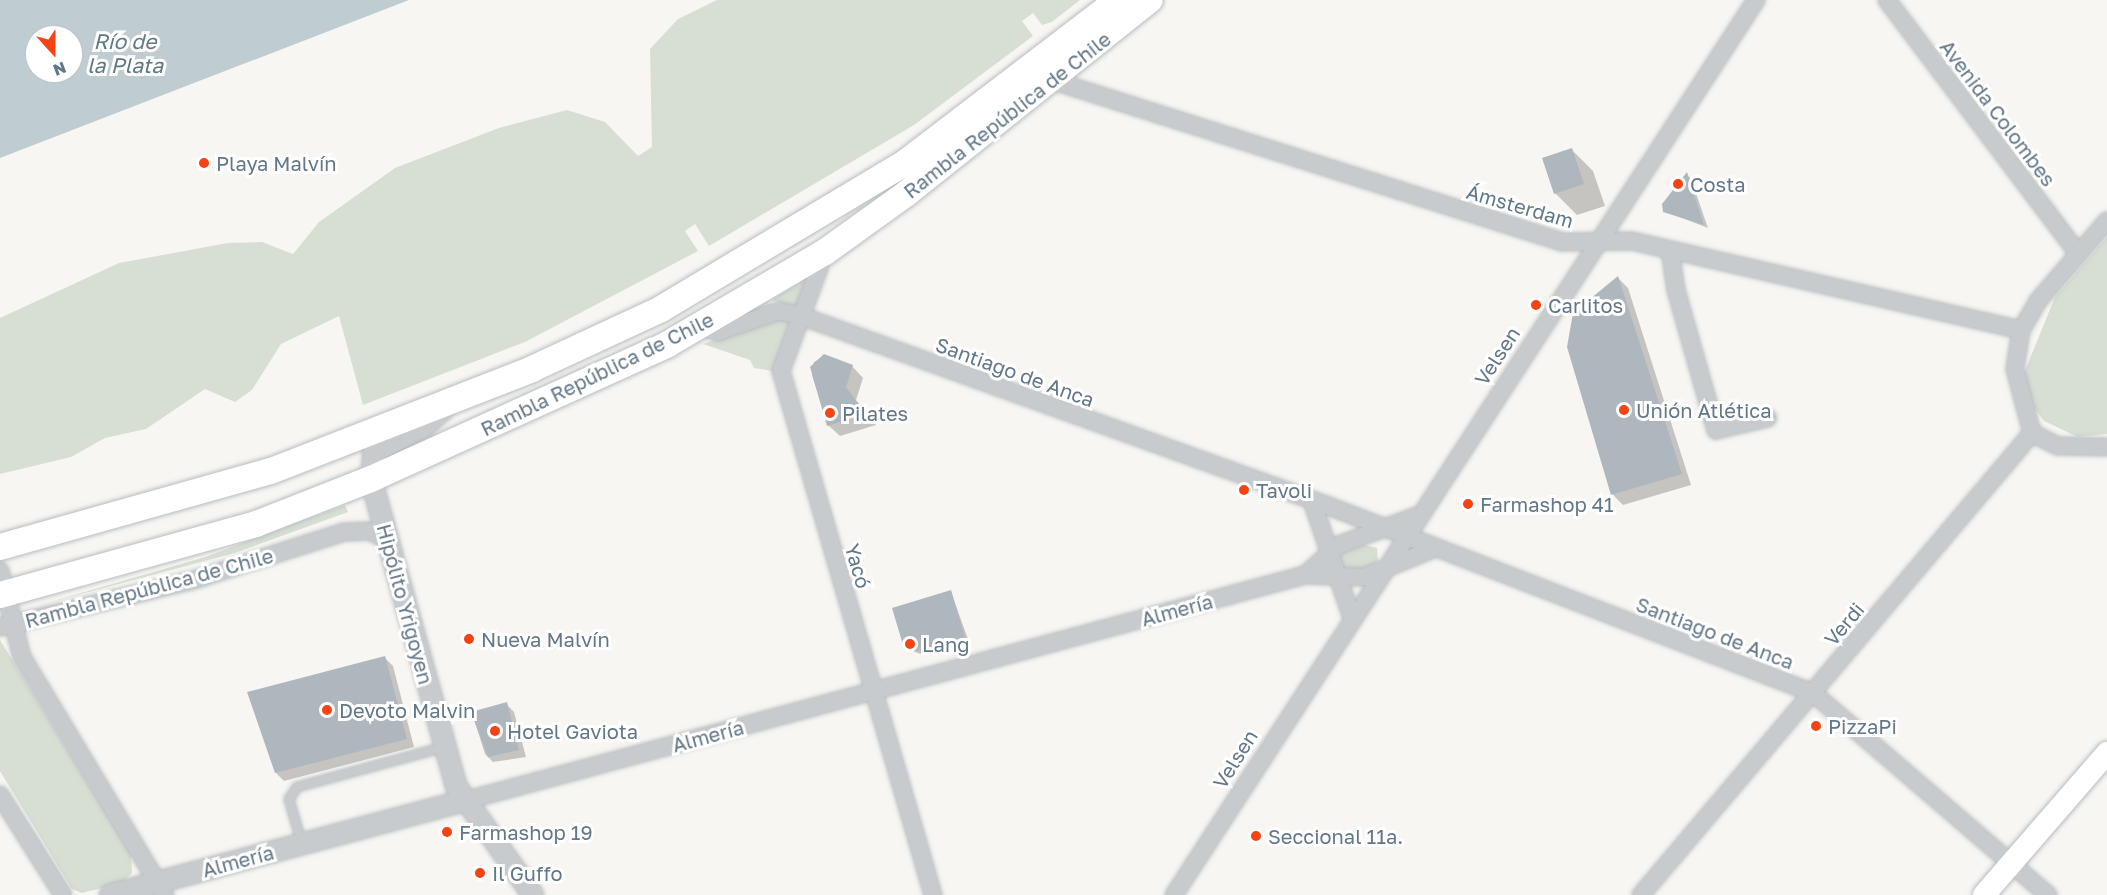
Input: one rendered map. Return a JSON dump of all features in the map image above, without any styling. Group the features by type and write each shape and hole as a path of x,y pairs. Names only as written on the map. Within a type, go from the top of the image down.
{"main road":[{"name":"Rambla República de Chile","path":"0,547 230,484 450,402 661,309 811,223 996,98 1118,0"},
{"name":"Rambla República de Chile","path":"2,587 188,546 371,479 701,327 825,252 1054,81 1150,0"},
{"path":"1984,895 2107,753"}],"street":[{"name":"Velsen","path":"1174,895 1351,615 1386,567 1574,275 1605,239 1756,0"},
{"name":"Avenida Colombes","path":"1887,0 2076,251"},
{"name":"Ámsterdam","path":"1054,81 1562,242 1605,239 1670,250 2021,330"},
{"path":"2107,221 2076,251 2021,330 2016,387 2032,433 2058,446 2107,447"},
{"path":"1670,250 1716,430 1768,418"},
{"name":"Yacó","path":"825,252 783,356 783,387 933,895"},
{"name":"Santiago de Anca","path":"701,327 718,332 779,311 801,316 1381,528 1813,693 2048,895"},
{"name":"Hipólito Yrigoyen","path":"450,402 426,425 374,452 371,479 444,747 464,801 532,895"},
{"name":"Verdi","path":"1641,895 2032,433"},
{"path":"1313,504 1327,553 1351,615"},
{"name":"Almería","path":"1305,575 1327,553 1381,528 1417,516"},
{"name":"Rambla República de Chile","path":"6,626 197,579 344,532 371,531 388,541"},
{"name":"Almería","path":"110,895 161,889 302,844 1305,575 1336,578 1364,577 1432,549"},
{"path":"2,587 6,626 22,657 161,889"},
{"path":"0,795 63,895"}],"lane":[{"path":"302,844 289,799 297,787 444,747"}],"shaded area":[{"path":"717,0 1080,0 1052,22 1042,25 1033,13 1022,21 1033,36 914,125 709,246 695,224 685,231 698,251 525,342 363,405 339,316 281,344 252,390 235,402 205,389 146,429 105,438 71,457 0,474 0,318 119,263 228,243 262,242 293,254 319,222 395,168 499,128 567,110 605,122 638,156 652,147 650,49 678,19"},
{"path":"2107,237 2107,434 2078,437 2044,421 2034,408 2024,373 2055,297"},
{"path":"801,282 806,283 796,308 772,300"},
{"path":"774,318 790,322 773,371 754,368 750,360 703,344"},
{"path":"345,505 348,512 235,553 40,605 205,557"},
{"path":"1361,544 1377,548 1378,561 1367,569 1342,569 1339,555"},
{"path":"0,640 131,854 132,873 122,883 82,893 72,889 0,771"}],"water":[{"name":"Río de la Plata","path":"0,0 409,0 0,158"}],"building":[{"path":"1572,148 1584,184 1554,194 1542,158"},
{"path":"1687,172 1704,225 1663,212 1662,204"},
{"name":"Unión Atlética","path":"1618,276 1682,474 1611,495 1567,347 1573,313"},
{"path":"824,354 853,365 846,387 866,414 827,426 810,367"},
{"path":"951,590 965,637 917,651 903,645 892,608"},
{"name":"Devoto Malvin","path":"385,656 407,739 275,773 247,692"},
{"name":"Hotel Gaviota","path":"507,702 519,750 488,757 471,712"}],"place":[{"name":"Playa Malvín","path":"204,163"},
{"name":"Costa","path":"1678,184"},
{"name":"Carlitos","path":"1536,305"},
{"name":"Unión Atlética","path":"1624,410"},
{"name":"Pilates","path":"830,413"},
{"name":"Tavoli","path":"1244,490"},
{"name":"Farmashop 41","path":"1468,504"},
{"name":"Nueva Malvín","path":"469,639"},
{"name":"Lang","path":"910,644"},
{"name":"Devoto Malvin","path":"327,710"},
{"name":"PizzaPi","path":"1816,726"},
{"name":"Hotel Gaviota","path":"495,731"},
{"name":"Farmashop 19","path":"447,832"},
{"name":"Seccional 11a.","path":"1256,836"},
{"name":"Il Guffo","path":"480,873"}]}
